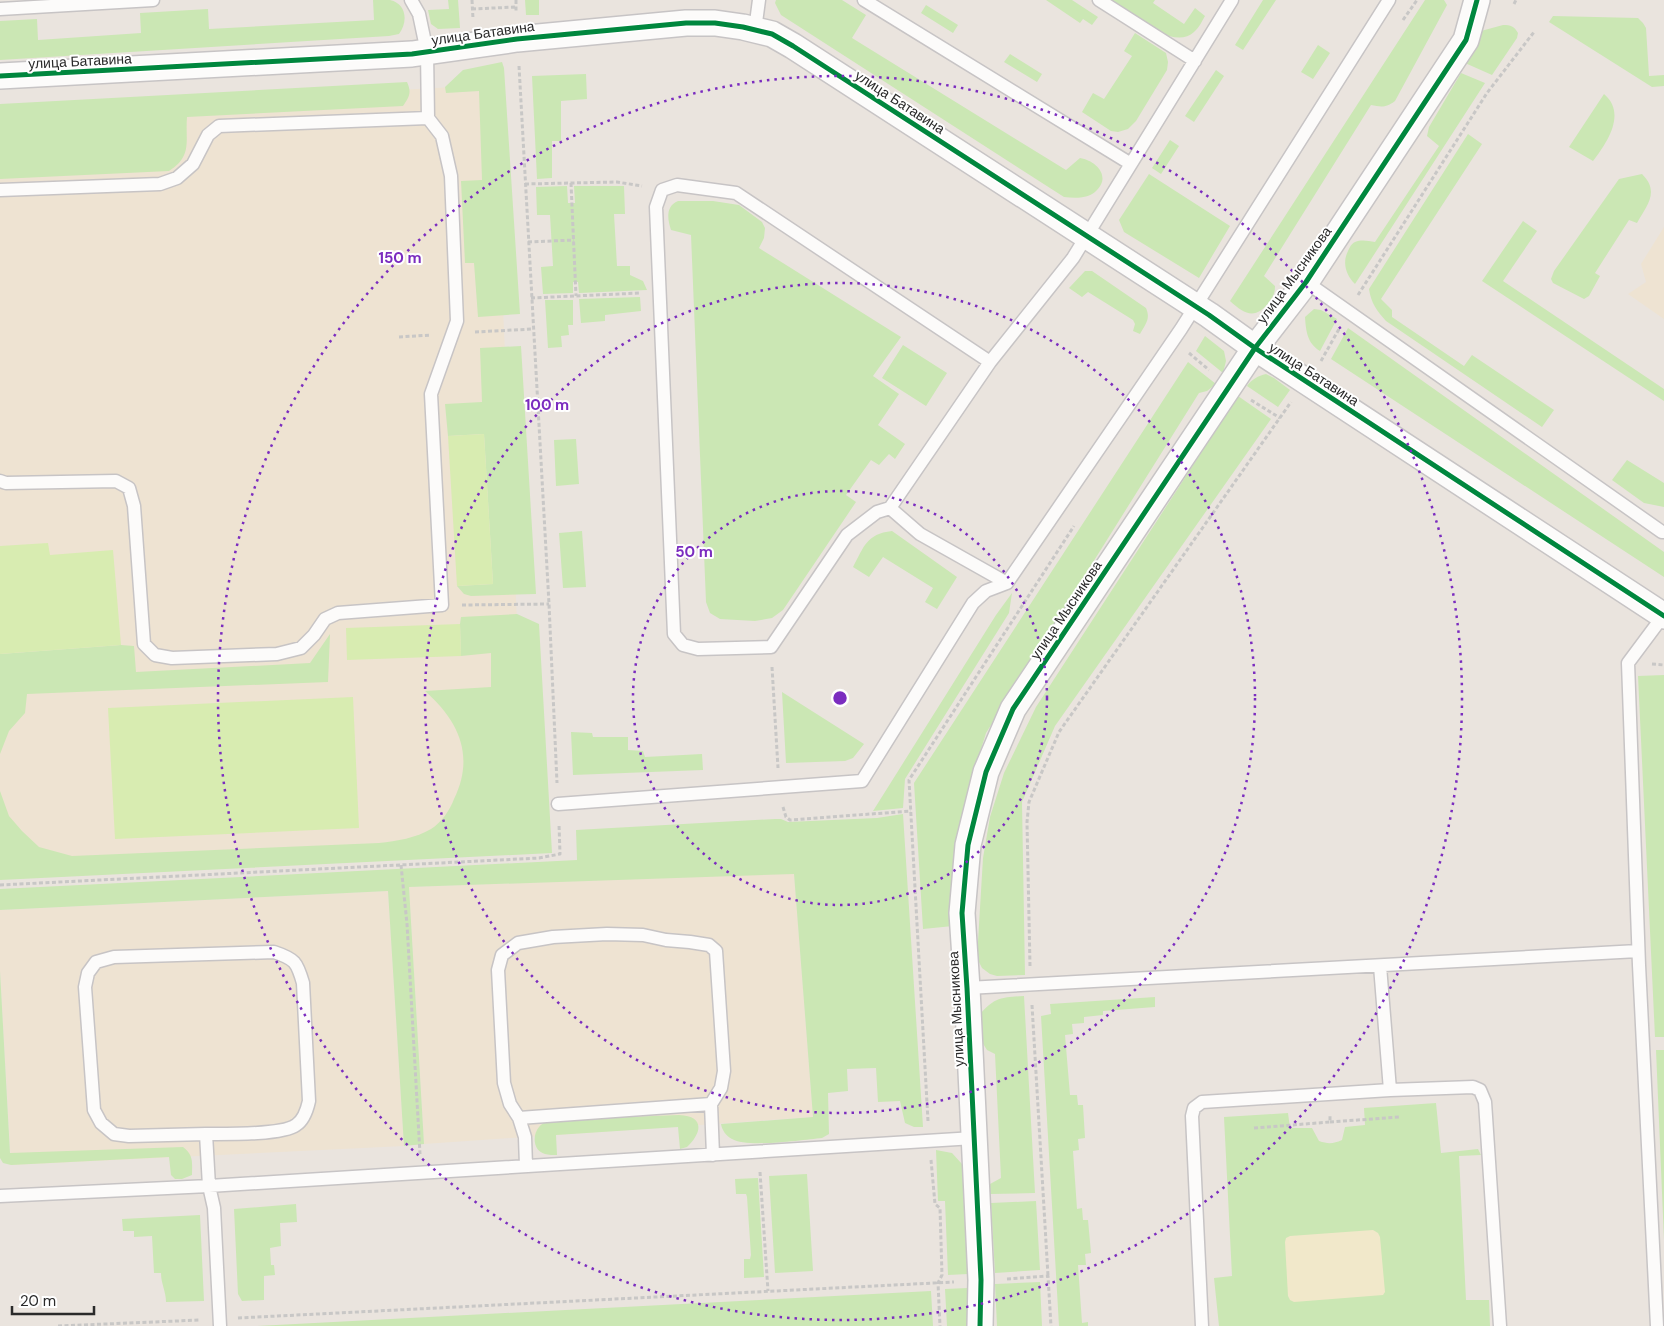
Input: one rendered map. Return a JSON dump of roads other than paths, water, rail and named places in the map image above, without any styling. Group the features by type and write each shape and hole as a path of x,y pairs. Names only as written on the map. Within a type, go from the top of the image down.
{"street":[{"name":"улица Мысникова","path":"980,1326 981,1280 962,913 968,846 986,772 1013,709 1254,348 1306,282 1466,40 1477,0"},
{"name":"улица Батавина","path":"0,76 427,52 517,39 686,23 715,23 772,34 1195,306 1254,348 1663,616"}],"lane":[{"path":"0,8 153,0"},
{"path":"0,481 6,483 116,481 129,488 134,506 144,644 156,655 172,658 277,654 301,648 314,635 325,619 338,613 442,605 431,394 457,321 451,176 442,136 428,118 427,52 419,14 411,0"},
{"path":"754,30 759,0"},
{"path":"864,0 1131,164"},
{"path":"1098,0 1195,62"},
{"path":"990,362 736,193 677,185 662,190 656,207 674,634 683,645 698,649 770,647 847,535 877,512 890,508 990,362 1073,258 1232,0"},
{"path":"558,804 862,781 973,603 986,591 1007,583 1195,306 1389,0"},
{"path":"0,190 160,184 177,178 193,164 208,135 219,126 428,118"},
{"path":"1306,282 1664,532"},
{"path":"890,508 920,534 1007,583"},
{"path":"1657,1326 1638,951 1628,663 1663,616"},
{"path":"526,1166 525,1137 519,1118 510,1104 504,1083 498,970 502,955 518,943 553,937 607,934 643,935 708,945 716,951 724,1071 721,1088 710,1104 713,1155"},
{"path":"967,988 1638,951"},
{"path":"274,952 290,958 299,968 303,983 309,1101 305,1115 296,1126 279,1131 206,1134 129,1136 114,1134 101,1123 94,1110 86,987 88,973 96,962 114,958 274,952"},
{"path":"1380,966 1390,1090"},
{"path":"1202,1326 1192,1116 1194,1108 1202,1102 1390,1090 1473,1087 1480,1090 1484,1102 1500,1326"},
{"path":"519,1118 710,1104"},
{"path":"206,1134 209,1186 214,1208 219,1322"},
{"path":"0,1196 209,1186 974,1138"}]}
